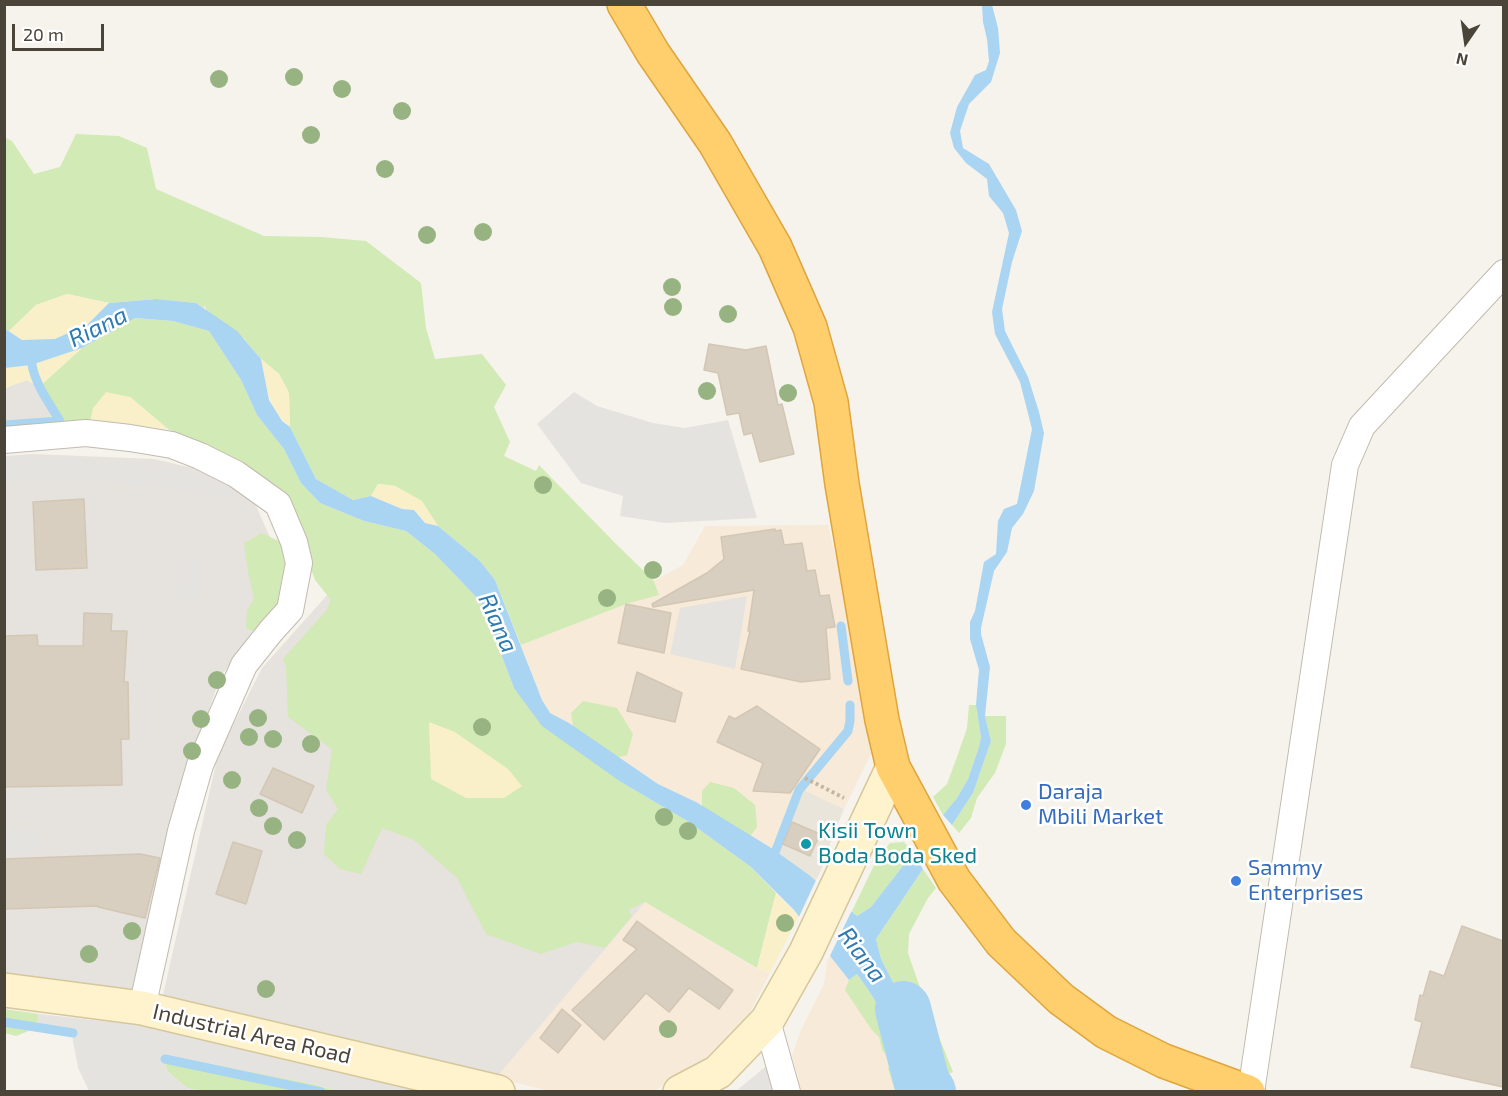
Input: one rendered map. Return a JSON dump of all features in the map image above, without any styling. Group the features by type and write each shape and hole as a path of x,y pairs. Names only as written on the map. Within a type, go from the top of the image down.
{"highway":[{"path":"624,4 653,53 715,143 775,246 810,327 831,402 842,484 882,720 893,767 954,880 1001,942 1061,999 1106,1032 1164,1060 1249,1092"}],"main road":[{"path":"680,1092 718,1072 767,1021 806,952 893,767"},
{"name":"Industrial Area Road","path":"4,990 142,1008 498,1092"}],"street":[{"path":"1249,1092 1346,465 1362,426 1503,273"},
{"path":"4,440 86,433 172,445 236,474 278,504 294,542 298,563 290,610 244,665 200,765 181,831 142,1008"},
{"path":"767,1021 787,1092"}],"path":[{"path":"804,778 812,783"}],"shaded area":[{"path":"27,380 39,387 63,426 5,430 5,388"},
{"path":"574,392 597,406 653,423 685,428 728,420 757,518 665,523 620,516 623,496 581,483 537,424"},
{"path":"32,454 154,459 209,472 254,501 279,558 273,604 220,678 192,757 133,992 5,975 5,456"},
{"path":"31,458 154,465 210,474 231,488 234,500 116,482 5,482 5,459"},
{"path":"828,525 873,750 844,809 798,787 773,849 696,802 658,784 569,723 550,713 542,700 521,645 626,604 659,595 654,581 683,565 705,526"},
{"path":"199,560 201,580 196,605 169,600 179,578 178,562"},
{"path":"329,593 645,902 496,1078 162,999 218,755 262,668"},
{"path":"747,596 735,669 670,654 680,608"},
{"path":"798,787 844,809 816,881 773,849"},
{"path":"38,829 39,852 5,854 5,830"},
{"path":"645,902 756,968 770,973 749,1014 726,1042 697,1068 648,1092 550,1091 496,1078"},
{"path":"830,955 849,980 846,990 871,1029 879,1037 882,1050 890,1059 888,1069 895,1091 798,1091 798,1077 792,1056 801,1030 824,984"},
{"path":"39,1014 150,1026 431,1091 337,1091 313,1084 164,1055 167,1071 187,1088 200,1091 89,1091 78,1068 72,1035 36,1028"},
{"path":"766,1066 773,1091 735,1092"}],"green space":[{"path":"76,134 119,136 147,148 156,189 264,236 366,241 421,283 426,328 435,359 482,354 506,385 494,407 510,442 504,456 536,471 539,465 654,581 659,595 626,604 521,645 495,580 479,560 438,526 421,501 395,486 378,484 371,496 353,500 316,479 290,427 289,393 279,374 261,359 245,339 238,337 208,313 204,305 204,308 196,303 157,299 109,303 67,294 36,305 9,331 4,328 4,137 12,141 34,174 60,167"},
{"path":"135,318 173,321 209,331 241,380 257,415 284,449 301,483 320,503 364,521 406,531 435,554 481,602 514,688 621,782 689,822 751,867 776,893 757,968 645,902 628,910 632,916 605,948 577,942 541,954 486,934 457,878 414,840 382,828 361,874 340,869 324,854 326,825 338,809 326,790 332,749 288,717 286,667 283,659 326,611 331,600 315,580 285,496 247,467 168,429 130,397 90,421 60,421 39,387 82,348"},
{"path":"262,533 293,548 303,561 268,626 253,631 246,628 247,610 254,599 244,543"},
{"path":"583,701 617,708 633,734 627,755 605,761 576,744 571,713"},
{"path":"969,705 976,705 981,737 979,747 968,779 957,798 943,815 933,797 947,784 967,728"},
{"path":"985,716 1006,716 1006,744 995,773 977,798 971,818 959,833 952,825 973,793 991,741"},
{"path":"710,782 734,788 755,805 757,827 747,840 702,812 702,791"},
{"path":"904,842 913,853 871,907 857,916 852,911 877,859 890,843"},
{"path":"923,869 936,888 928,898 909,934 908,953 953,1072 937,1079 913,1021 881,959 876,939"},
{"path":"857,974 884,1016 919,1091 895,1091 888,1069 890,1059 882,1050 879,1037 845,990 849,980"},
{"path":"4,1009 39,1014 36,1028 16,1036 5,1033"},
{"path":"164,1054 313,1084 337,1091 200,1091 187,1088 167,1071"}],"sand":[{"path":"67,294 109,303 88,324 55,339 22,340 9,331 36,305"},
{"path":"82,348 39,387 27,380 5,388 5,368 31,365"},
{"path":"261,359 279,374 289,393 290,427 272,405"},
{"path":"106,392 130,397 168,429 90,421 93,408"},
{"path":"378,484 395,486 422,501 438,526 425,523 414,510 403,509 371,496"},
{"path":"429,722 455,732 508,769 522,786 504,798 466,798 431,779"},
{"path":"776,893 799,916 770,973 757,968"}],"water":[{"path":"982,5 992,5 998,28 1000,53 991,82 969,104 960,131 963,148 989,164 1016,210 1022,231 1012,262 1002,309 1005,331 1028,377 1044,433 1034,491 1023,514 1012,528 1007,552 994,571 981,628 990,667 985,716 991,741 973,793 952,825 943,815 957,798 968,779 981,737 976,705 979,670 970,639 970,622 975,611 984,562 996,554 998,521 1004,509 1017,504 1032,429 1020,382 995,334 992,312 1009,233 1003,213 989,196 987,179 966,163 954,148 950,133 957,107 975,75 986,70 989,61"},
{"path":"157,299 196,303 237,331 261,359 269,400 282,421 290,427 316,479 353,500 371,496 402,509 414,510 425,523 438,526 479,560 495,580 542,700 550,713 569,723 658,784 696,802 773,849 809,875 857,916 871,907 913,853 923,869 876,939 881,959 913,1021 937,1079 916,1085 890,1028 875,1000 857,974 849,980 794,910 751,867 689,822 621,782 542,726 514,688 481,602 435,554 406,531 364,521 320,503 301,483 284,449 257,415 241,380 209,331 173,321 135,318 82,348 31,365 5,368 4,328 22,340 55,339 88,324 109,303"}],"pier":[{"path":"817,878 853,908 829,958 798,919"}],"building":[{"path":"709,344 746,350 766,346 778,405 782,404 794,454 760,462 752,433 744,435 739,413 727,415 718,373 704,370"},
{"path":"84,499 87,568 36,570 33,502"},
{"path":"775,529 775,531 781,530 784,545 802,543 807,571 815,570 820,596 829,595 835,627 826,628 830,679 801,682 741,669 750,631 748,631 754,590 653,607 652,604 707,573 724,559 721,537"},
{"path":"626,604 671,613 664,653 618,643"},
{"path":"84,613 112,614 111,631 127,631 124,682 128,682 129,739 121,739 122,785 4,787 4,636 37,635 38,646 83,646"},
{"path":"637,672 682,693 675,722 627,711"},
{"path":"757,706 820,749 790,793 753,791 763,763 717,742 729,716 735,719"},
{"path":"273,768 314,786 302,813 260,794"},
{"name":"Kisii Town Boda Boda Sked","path":"792,822 820,834 810,856 783,844"},
{"path":"233,842 262,851 246,904 216,894"},
{"path":"140,854 160,858 145,918 98,906 4,909 4,859"},
{"path":"637,921 733,990 719,1009 689,988 669,1012 646,993 604,1040 572,1010 637,949 623,940"},
{"path":"1462,926 1503,941 1503,1087 1411,1067 1422,1022 1415,1020 1420,995 1423,996 1430,971 1444,976"},
{"path":"562,1009 581,1025 558,1053 540,1038"}],"waterway":[{"path":"4,425 60,421 37,381 31,355"},
{"path":"841,626 848,681"},
{"path":"771,863 799,790 848,731 850,705"},
{"name":"Riana","path":"903,1009 922,1083 928,1092"},
{"path":"4,1022 73,1033"},
{"path":"165,1059 321,1092"}],"place":[{"name":"Daraja Mbili Market","path":"1026,805"},
{"name":"Kisii Town Boda Boda Sked","path":"806,844"},
{"name":"Sammy Enterprises","path":"1236,881"}]}
